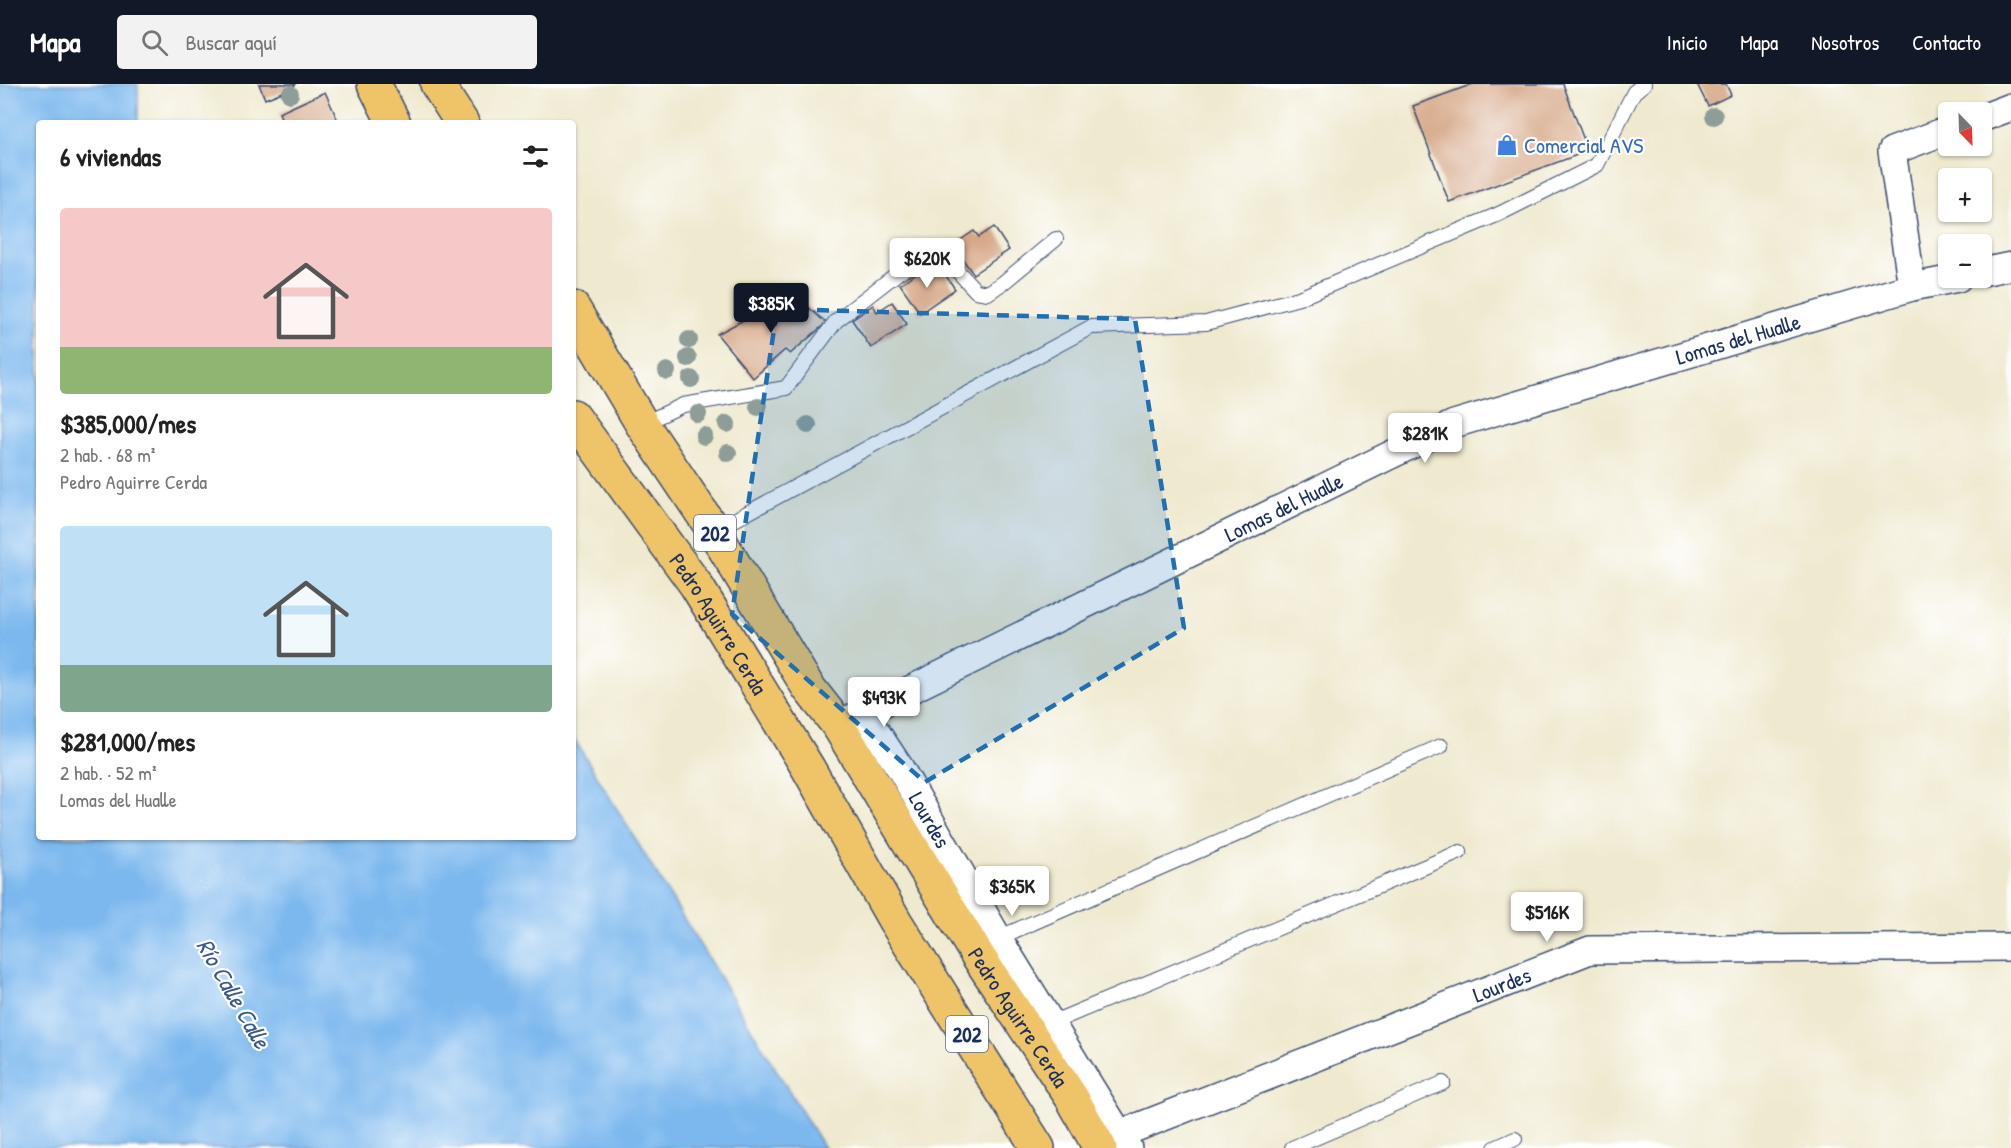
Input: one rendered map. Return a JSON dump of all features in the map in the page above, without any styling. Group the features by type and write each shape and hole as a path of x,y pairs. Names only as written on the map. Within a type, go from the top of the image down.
{"highway":[{"path":"374,84 392,120"},
{"path":"437,84 460,120"},
{"name":"Pedro Aguirre Cerda","path":"576,313 642,424 714,531 808,687 854,724 976,952 1072,1098 1116,1143"},
{"name":"Pedro Aguirre Cerda","path":"576,420 696,585 808,768 895,921 1038,1148"},
{"path":"791,741 854,724"},
{"path":"808,768 812,748 854,724"}],"street":[{"path":"1992,114 2011,107"},
{"path":"1912,287 1892,151 1938,134"},
{"path":"1992,270 2011,266"},
{"name":"Lomas del Hualle","path":"854,724 1454,424 1912,287 1938,282"},
{"name":"Lourdes","path":"854,724 926,812 998,938 1051,1023 1116,1143 1590,950 2011,946"}],"lane":[{"path":"714,531 1091,327 1206,324 1299,298 1500,214 1597,165 1634,92 1644,84"},
{"path":"642,424 683,405 786,388 836,321 899,272 939,250 976,291 988,293 1056,239"},
{"path":"998,938 1441,746"},
{"path":"1051,1023 1460,852"},
{"path":"1292,1148 1443,1083"},
{"path":"1495,1148 1515,1139"}],"highlighted area":[{"path":"777,309 1135,319 1184,628 925,782 732,614"}],"water":[{"name":"Río Calle Calle","path":"0,84 138,84 138,120 36,120 36,840 576,840 576,742 824,1148 0,1148"}],"building":[{"path":"259,84 296,84 292,88 265,99"},
{"name":"Comercial AVS","path":"1473,84 1563,84 1588,151 1449,202 1413,106"},
{"path":"1697,84 1726,84 1731,95 1708,106"},
{"path":"325,92 338,120 282,120 279,113"},
{"path":"994,227 1009,250 973,274 953,245 974,231 979,237"},
{"path":"940,267 955,289 920,313 900,284 921,270 926,277"},
{"path":"795,295 826,323 790,354 785,350 753,378 717,334 764,309 770,315"},
{"path":"892,302 907,324 871,348 852,320 873,305 877,312"}],"place":[{"name":"Comercial AVS","path":"1507,145"}]}
